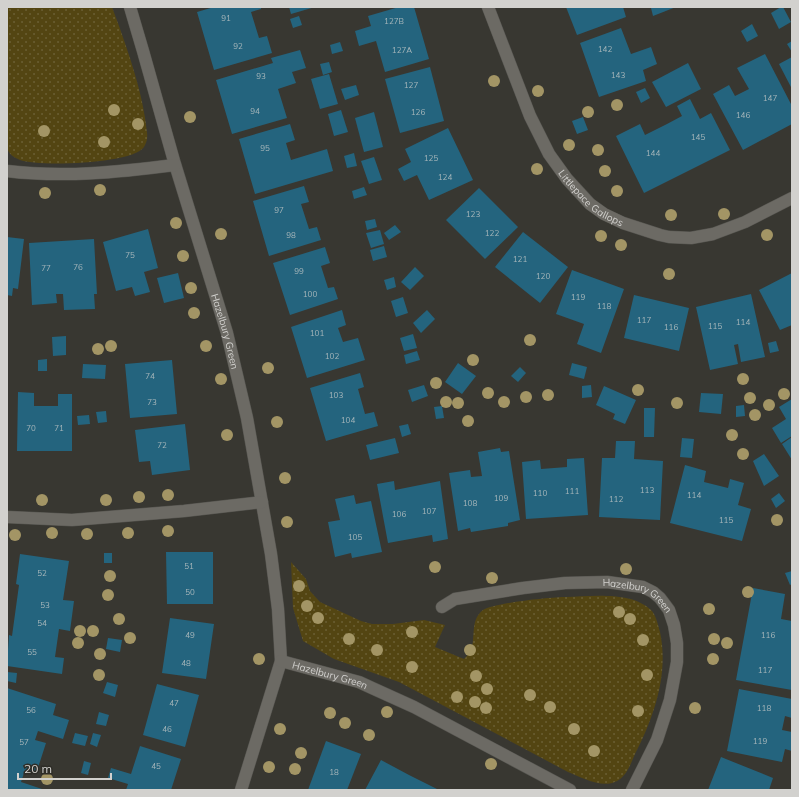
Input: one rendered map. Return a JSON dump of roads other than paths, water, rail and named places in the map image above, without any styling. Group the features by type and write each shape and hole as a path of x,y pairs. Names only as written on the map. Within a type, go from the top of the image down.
{"street":[{"name":"Hazelbury Green","path":"130,7 175,165 227,333 247,418 270,548 276,594 281,662 241,790"},
{"name":"Littlepace Gallops","path":"488,7 530,116 549,154 567,179 590,204 604,214 623,223 660,235 691,238 713,234 745,222 792,198"},
{"path":"7,171 70,175 118,172 175,165"},
{"path":"7,517 72,520 184,511 262,502"},
{"name":"Hazelbury Green","path":"442,607 455,599 566,583 607,582 643,587 653,592 660,598 669,610 674,625 677,643 676,662 670,700 657,740 632,790"},
{"name":"Hazelbury Green","path":"281,662 366,685 414,707 570,790"}]}
